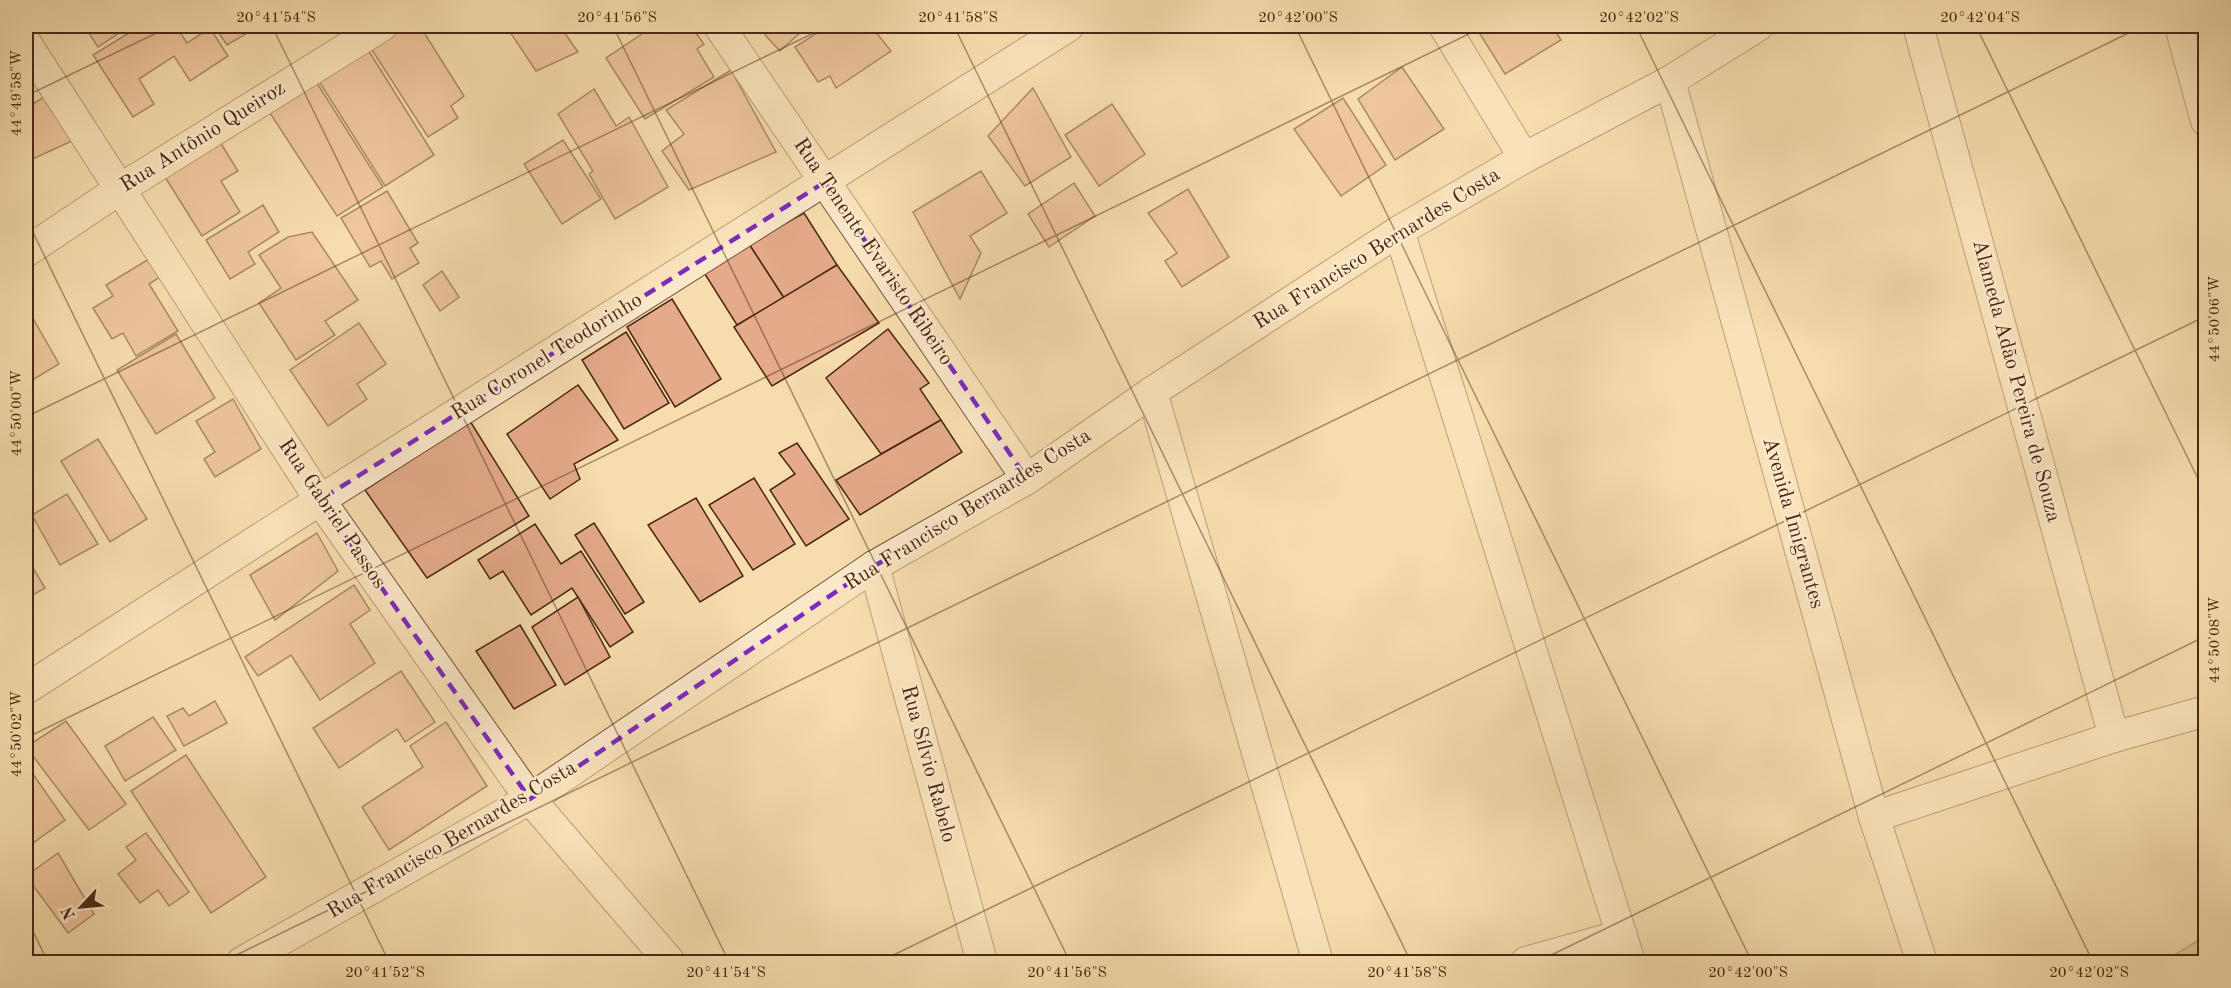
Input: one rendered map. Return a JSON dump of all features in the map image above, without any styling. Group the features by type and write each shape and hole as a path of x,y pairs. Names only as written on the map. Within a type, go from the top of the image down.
{"street":[{"name":"Rua Antônio Queiroz","path":"26,252 120,189 382,26"},
{"name":"Rua Tenente Evaristo Ribeiro","path":"718,26 1027,479"},
{"name":"Rua Coronel Teodorinho","path":"26,689 320,500 1070,26"},
{"path":"1444,26 1524,158"},
{"name":"Rua Francisco Bernardes Costa","path":"242,963 530,799 874,566 1027,479 1152,392 1398,231 1524,158 1670,81 1758,26"},
{"name":"Alameda Adão Pereira de Souza","path":"1918,26 2114,737"},
{"path":"2180,26 2205,121"},
{"name":"Rua Gabriel Passos","path":"26,43 320,500 530,799 670,963"},
{"name":"Avenida Imigrantes","path":"1670,81 1874,816 1922,963"},
{"path":"1398,231 1626,949 1526,963"},
{"path":"1152,392 1318,963"},
{"name":"Rua Sílvio Rabelo","path":"874,566 982,963"},
{"path":"1874,816 2114,737 2205,711"}],"highlighted area":[{"path":"825,182 1027,479 874,566 530,799 320,500"}],"shaded area":[{"path":"2205,936 2205,962 2163,962"}],"building":[{"path":"84,26 125,26 127,28 98,47"},
{"path":"140,26 176,26 187,43 210,28 228,56 190,81 174,56 139,79 154,104 133,117 93,55"},
{"path":"214,26 259,26 227,45"},
{"path":"387,26 402,33 414,26 420,26 464,96 451,106 458,118 428,137 365,39"},
{"path":"506,26 560,26 578,52 536,71"},
{"path":"623,26 642,26 629,34"},
{"path":"654,26 691,26 704,44 697,49 714,77 645,119 606,58"},
{"path":"761,26 803,26 799,28 802,31 780,51 766,36"},
{"path":"828,26 871,26 891,51 836,88 830,76 818,82 795,47"},
{"path":"1475,26 1552,26 1561,40 1505,74"},
{"path":"1566,26 1582,26 1570,33"},
{"path":"365,45 434,155 385,186 317,78"},
{"path":"1402,67 1444,129 1395,160 1358,99"},
{"path":"731,70 776,152 689,190 662,151 684,134 666,110"},
{"path":"26,77 32,88 26,93"},
{"path":"315,80 383,187 337,216 268,110"},
{"path":"1033,88 1071,157 1025,186 988,136"},
{"path":"594,89 616,126 629,117 668,187 615,219 589,174 593,171 558,114"},
{"path":"49,94 72,141 26,162 26,108"},
{"path":"1343,98 1386,165 1341,196 1294,129"},
{"path":"1112,104 1145,154 1099,186 1065,135"},
{"path":"563,140 601,199 562,224 524,164"},
{"path":"220,142 238,171 221,181 240,212 202,236 165,177"},
{"path":"981,171 1007,213 970,236 981,253 960,299 913,212"},
{"path":"1074,183 1095,216 1049,247 1028,214"},
{"path":"1188,189 1229,257 1182,287 1165,261 1177,253 1148,213"},
{"path":"387,191 418,243 410,248 419,263 392,279 381,261 370,267 341,218"},
{"path":"263,205 279,232 248,252 255,264 230,279 206,240"},
{"path":"804,213 837,265 784,298 749,244"},
{"path":"312,232 358,300 325,321 335,335 296,360 259,303 281,288 259,255 288,237"},
{"path":"749,244 784,298 737,325 703,271"},
{"path":"149,259 160,277 149,284 178,331 136,356 123,333 112,339 93,308 113,296 106,285"},
{"path":"837,265 879,323 772,386 734,327"},
{"path":"442,271 459,297 440,311 423,285"},
{"path":"672,299 721,379 675,407 627,327"},
{"path":"26,306 59,364 26,384"},
{"path":"359,323 386,364 357,384 367,399 328,426 290,370"},
{"path":"888,329 929,383 920,389 941,420 881,454 826,378"},
{"path":"626,332 669,403 624,429 582,360"},
{"path":"176,334 215,398 156,434 117,370"},
{"path":"578,385 618,440 574,464 580,479 550,499 507,434"},
{"path":"233,399 261,449 215,477 204,459 215,452 196,421"},
{"path":"941,420 962,452 860,515 836,480"},
{"path":"470,421 529,516 427,578 365,490"},
{"path":"98,439 147,519 110,542 61,461"},
{"path":"797,443 849,519 806,546 770,490 795,474 779,453"},
{"path":"754,478 795,544 753,570 709,505"},
{"path":"67,494 98,544 60,565 32,515"},
{"path":"696,498 743,576 700,602 648,525"},
{"path":"594,523 644,602 625,614 575,535"},
{"path":"535,524 561,564 581,551 633,632 610,647 572,588 531,615 503,571 490,579 478,560"},
{"path":"317,533 338,571 275,620 250,575"},
{"path":"26,556 45,588 26,599"},
{"path":"354,585 370,610 350,624 375,663 320,700 291,655 258,676 245,657"},
{"path":"578,597 610,657 565,685 532,627"},
{"path":"520,625 556,685 514,709 476,651"},
{"path":"401,671 435,722 405,742 397,729 339,768 313,728"},
{"path":"215,701 227,723 184,746 167,716 183,708 189,716"},
{"path":"153,717 176,750 125,781 105,746"},
{"path":"66,721 126,804 89,830 26,747"},
{"path":"446,722 487,786 389,850 362,807 423,767 410,746"},
{"path":"186,755 266,877 211,913 131,791"},
{"path":"26,764 65,820 26,848"},
{"path":"146,833 189,892 169,906 158,890 140,903 118,874 136,860 126,847"},
{"path":"58,853 94,914 68,933 26,876"}]}
